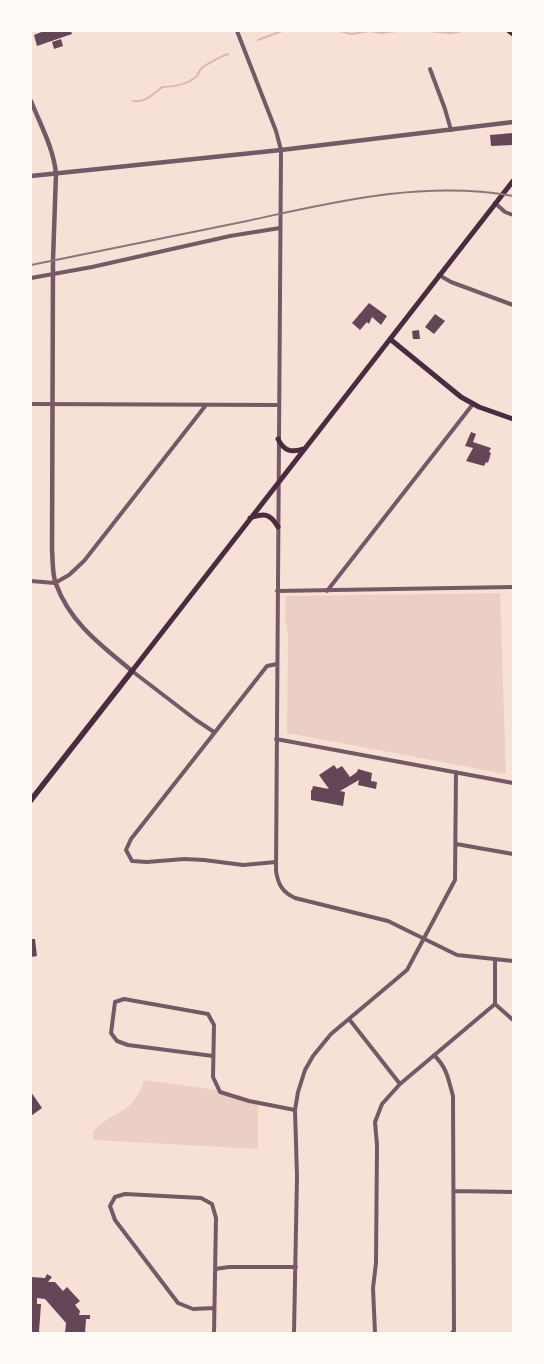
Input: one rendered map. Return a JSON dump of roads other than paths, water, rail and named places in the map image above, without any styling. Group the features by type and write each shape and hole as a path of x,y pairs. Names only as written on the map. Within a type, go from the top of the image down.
{"main road":[{"path":"509,31 513,34"},
{"path":"31,800 513,181"},
{"path":"390,339 461,397 473,404 513,419"},
{"path":"278,439 288,451 295,452 304,449"},
{"path":"250,518 260,514 266,515 274,520 278,527"}],"street":[{"path":"237,31 276,131 281,150 276,739 276,871 278,884 289,895 301,900 388,921 456,955 513,960"},
{"path":"430,69 451,130"},
{"path":"31,101 49,147 56,174 52,550 55,583 66,605 87,633 132,671 214,732"},
{"path":"31,176 281,150 513,122"},
{"path":"496,203 505,212 513,215"},
{"path":"31,278 92,267 230,236 280,228"},
{"path":"439,276 513,305"},
{"path":"31,404 279,405"},
{"path":"327,591 473,404"},
{"path":"31,581 55,583 69,575 84,561 206,405"},
{"path":"277,591 513,587"},
{"path":"276,862 243,865 184,859 147,862 132,861 126,850 131,839 267,666 277,664"},
{"path":"276,739 513,782"},
{"path":"294,1333 297,1176 295,1110 298,1092 305,1070 313,1056 331,1034 403,974 455,880 456,772"},
{"path":"456,844 513,854"},
{"path":"495,959 495,1004 513,1020"},
{"path":"213,1056 128,1045 117,1041 111,1033 115,1002 124,999 208,1014 214,1025 213,1077 220,1092 248,1101 295,1110"},
{"path":"375,1333 373,1288 376,1263 377,1145 375,1122 382,1104 400,1084 495,1004"},
{"path":"349,1019 400,1084"},
{"path":"434,1055 447,1073 453,1096 454,1330 452,1333"},
{"path":"454,1191 513,1192"},
{"path":"214,1308 193,1310 178,1303 115,1220 110,1206 115,1197 125,1194 201,1198 212,1204 216,1218 214,1333"},
{"path":"215,1269 229,1267 296,1267"}],"waterway":[{"path":"258,40 282,31"},
{"path":"340,31 351,34 370,31"},
{"path":"371,31 381,33 397,31"},
{"path":"427,31 451,33 462,31"},
{"path":"133,101 145,99 162,87 184,84 196,77 202,68 228,54"}],"railway":[{"path":"31,265 379,195 446,190 513,196"}]}
